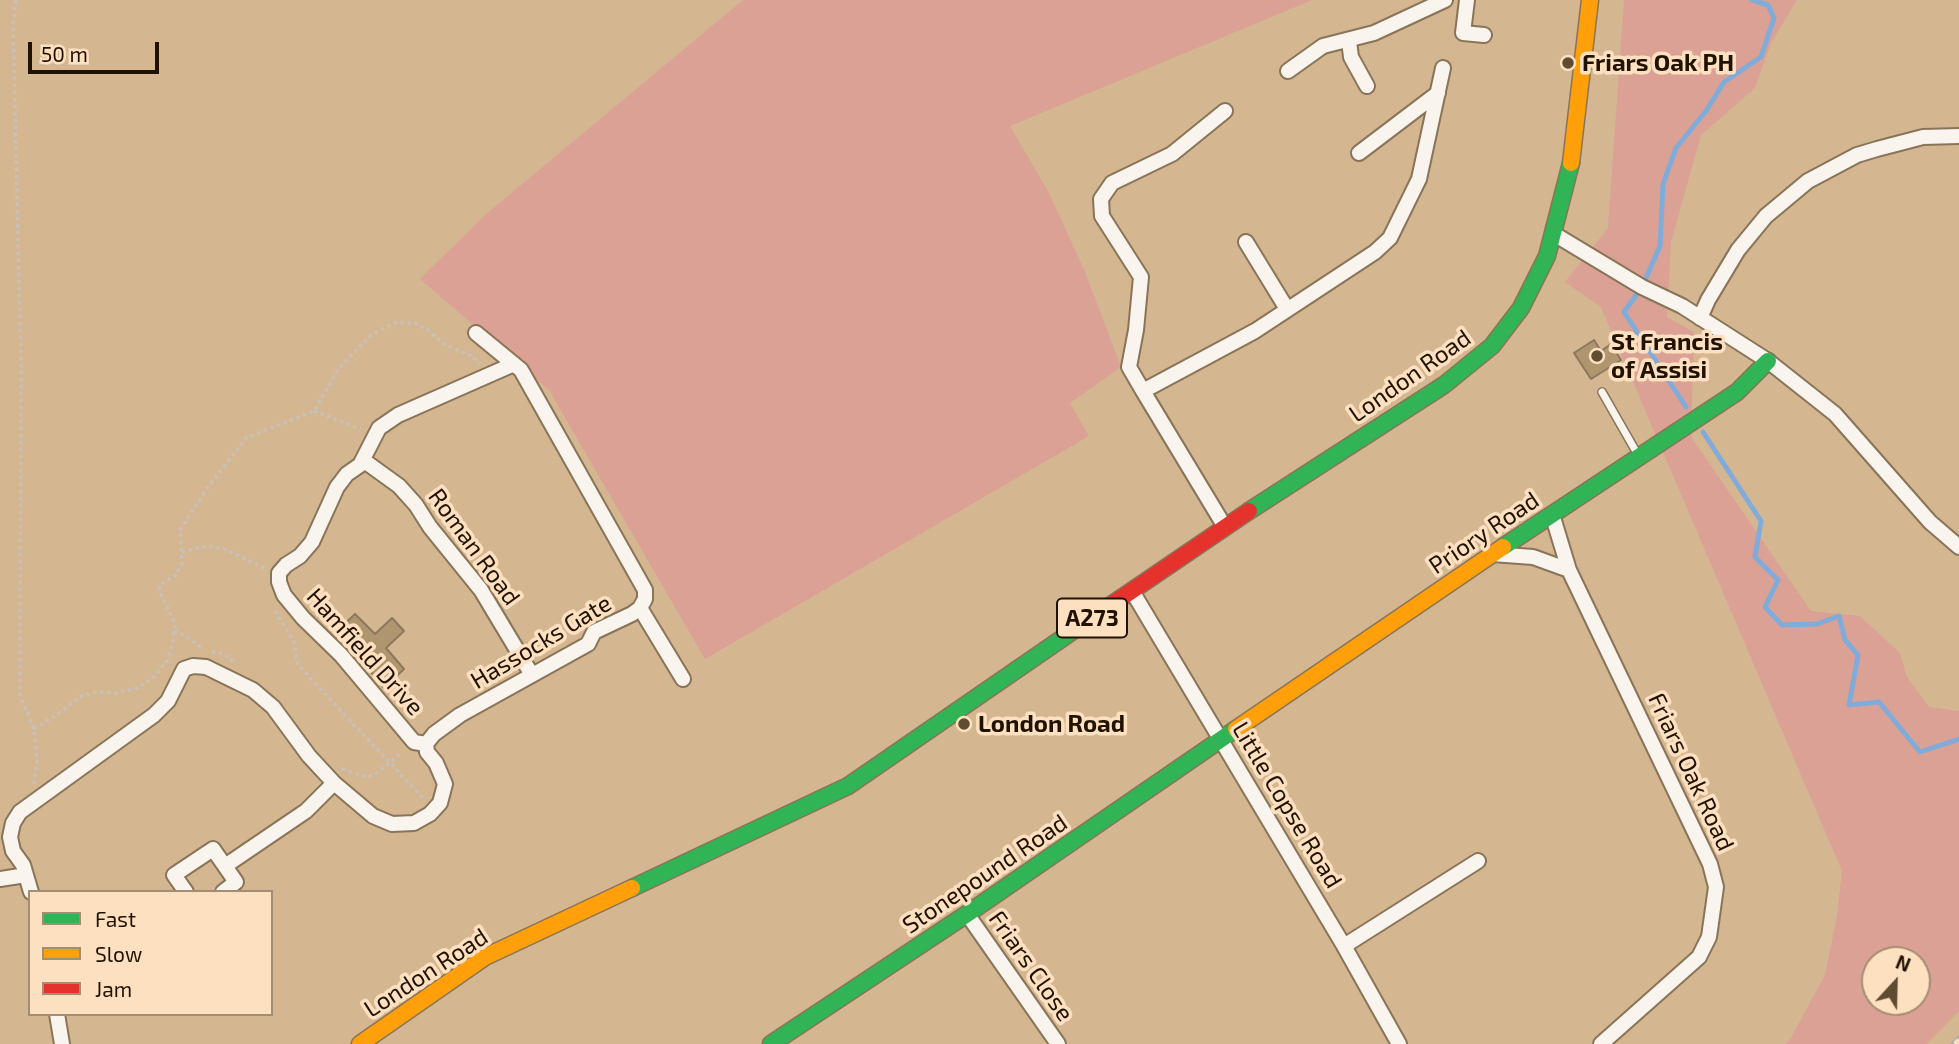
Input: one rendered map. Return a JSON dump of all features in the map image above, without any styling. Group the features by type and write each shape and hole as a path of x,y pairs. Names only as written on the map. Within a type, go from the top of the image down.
{"main road":[{"name":"London Road","path":"361,1044 485,957 848,786 1225,527 1444,385 1492,346 1521,307 1548,256 1555,234 1571,166 1589,0"},
{"name":"Priory Road","path":"1223,740 1492,554 1737,392 1768,361"},
{"name":"Stonepound Road","path":"771,1044 1223,740"}],"street":[{"path":"1288,71 1323,46 1374,33 1445,0"},
{"path":"1467,0 1463,33 1484,35"},
{"path":"1349,41 1351,57 1367,86"},
{"path":"1143,391 1255,331 1375,252 1390,238 1419,179 1443,68"},
{"path":"1359,153 1438,93"},
{"path":"1225,111 1172,154 1112,183 1101,199 1102,216 1141,277 1129,367 1225,527"},
{"path":"1700,318 1738,250 1766,216 1808,181 1857,155 1877,149 1923,137 1959,136"},
{"path":"1555,234 1642,287 1700,318 1768,361 1835,414 1930,522 1959,547"},
{"path":"1247,242 1287,309"},
{"name":"Hassocks Gate","path":"420,743 460,715 588,645 594,632 640,608 645,599 645,590 521,370 476,333"},
{"name":"Hamfield Drive","path":"420,743 284,596 279,573 312,542 337,487 363,460 379,428 398,415 514,364"},
{"name":"Roman Road","path":"363,460 399,485 416,505 430,527 481,590 532,675"},
{"name":"Friars Oak Road","path":"1552,514 1569,570 1710,864 1716,887 1709,937 1699,957 1601,1044"},
{"path":"1492,554 1534,557 1569,570"},
{"name":"Little Copse Road","path":"1132,591 1223,740 1399,1044"},
{"name":"Hassocks Gate","path":"640,608 683,679"},
{"path":"30,890 13,851 10,837 13,823 20,812 153,715 168,701 184,669 193,666 206,667 254,690 272,707 331,780 373,816 392,824 414,823 440,803 445,784 436,762 420,743"},
{"path":"225,866 306,811 331,780"},
{"path":"185,890 174,875 212,849 236,882 226,890"},
{"path":"1344,946 1478,860"},
{"path":"0,879 26,875"},
{"name":"Friars Close","path":"967,914 1058,1044"},
{"path":"57,1016 62,1044"}],"lane":[{"path":"1602,392 1639,457"}],"path":[{"path":"16,0 13,25 21,362 20,695 34,729 37,760 33,803"},
{"path":"34,729 81,696 138,688 154,677 167,661 172,647 175,624 159,590 161,584 175,576 183,563 180,530 208,487 246,438 314,411 339,368 371,335 394,323 415,323 444,344 473,357 490,375"},
{"path":"314,411 376,434"},
{"path":"182,552 208,546 225,549 279,573"},
{"path":"259,566 263,575"},
{"path":"274,610 294,642 298,665 434,810"},
{"path":"331,780 336,768 366,777 377,774 420,743"}],"shaded area":[{"path":"743,0 1312,0 1010,126 1049,193 1085,272 1121,367 1070,403 1089,436 705,659 549,390 420,279 485,215"},
{"path":"1624,0 1797,0 1771,43 1755,88 1701,135 1671,242 1667,317 1694,332 1691,437 1811,611 1860,616 1900,653 1907,677 1929,707 1959,711 1959,1011 1927,1044 1785,1044 1791,1038 1825,975 1837,916 1842,871 1601,307 1565,282 1608,228"}],"building":[{"name":"St Francis of Assisi","path":"1594,340 1601,351 1611,344 1621,360 1591,379 1574,353"},
{"path":"355,614 375,634 392,618 404,631 386,648 404,669 384,688 355,652 334,634"}],"waterway":[{"path":"1686,407 1624,312 1642,287 1660,246 1663,184 1676,148 1706,111 1724,82 1761,57 1774,18 1768,5 1752,0"},
{"path":"1703,432 1761,521 1755,557 1778,580 1765,607 1782,625 1817,624 1839,616 1845,640 1858,655 1849,705 1879,702 1920,752 1959,739"}],"railway":[{"path":"1955,1044 1959,1040"}],"traffic: fast":[{"path":"1249,511 1444,385 1492,346 1521,308 1547,256 1571,163"},
{"path":"1503,547 1737,392 1768,361"},
{"path":"632,888 848,786 1083,624"},
{"path":"771,1044 967,914 1236,729"}],"traffic: slow":[{"path":"1571,163 1590,0"},
{"path":"1236,729 1503,547"},
{"path":"360,1044 485,957 632,888"}],"traffic: jam":[{"path":"1083,624 1249,511"}],"place":[{"name":"Friars Oak PH","path":"1568,63"},
{"name":"St Francis of Assisi","path":"1597,356"},
{"name":"London Road","path":"964,724"}]}
